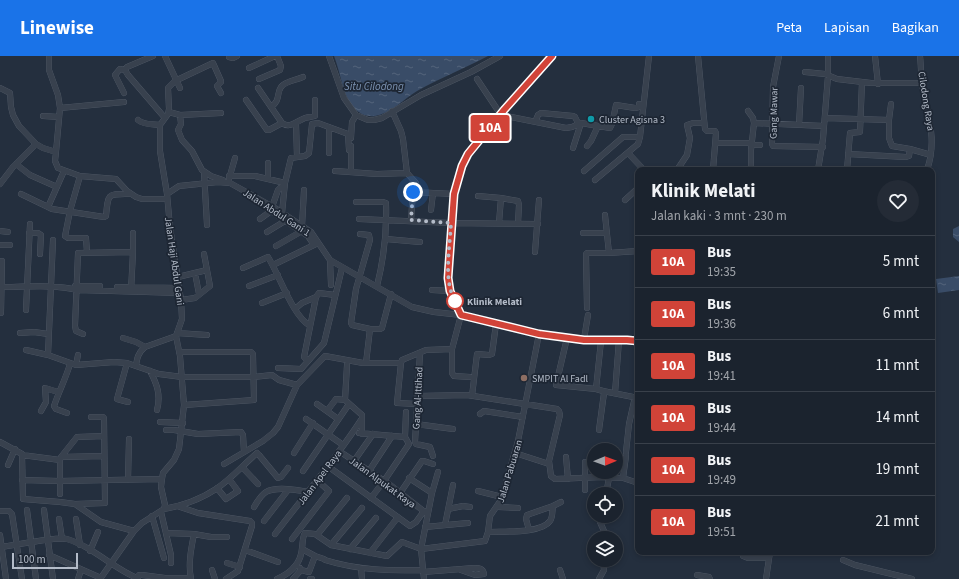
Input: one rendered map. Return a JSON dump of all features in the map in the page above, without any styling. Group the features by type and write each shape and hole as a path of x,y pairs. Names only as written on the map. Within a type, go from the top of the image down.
{"street":[{"path":"49,56 49,70 58,96 60,108 56,165 64,171 80,176 116,179 131,194 142,199 166,197 178,186 226,182 235,158"},
{"path":"125,70 127,67 153,56"},
{"path":"165,56 175,81 180,88"},
{"path":"229,57 233,58 237,56"},
{"path":"249,68 276,56 281,66 280,70 259,79"},
{"path":"329,56 344,98 356,115 368,120 382,118 427,91 471,72 500,56"},
{"path":"470,377 453,375 452,349 461,315 450,291 448,278 454,194 462,166 468,154 552,56"},
{"path":"595,180 638,144 649,56"},
{"path":"698,56 705,130 715,132 716,143 713,167"},
{"name":"Gang Mawar","path":"779,56 773,87 772,141 774,146 822,147"},
{"path":"819,167 824,126 828,56"},
{"path":"875,56 878,84"},
{"name":"Cilodong Raya","path":"920,56 922,83 932,128 931,155 928,167"},
{"path":"138,120 141,123 151,123 160,126 168,112 168,88 175,81 213,63 221,81 217,86 220,93"},
{"path":"124,93 115,75 121,68 125,70 164,118"},
{"path":"805,72 825,74 838,79 878,84 922,83"},
{"path":"271,107 277,101 282,86 303,77"},
{"path":"477,79 501,115 566,128 580,123 608,128 612,126 616,105 637,108 640,104"},
{"path":"847,167 850,133 860,132 862,82"},
{"path":"0,88 10,93 10,107 14,118 29,138 43,148 56,152"},
{"path":"258,88 282,123 287,125 296,123 304,118 315,116 315,100"},
{"path":"798,125 801,88"},
{"path":"246,100 267,130 282,123"},
{"path":"60,108 124,102"},
{"path":"891,104 889,138 892,146 931,155"},
{"path":"392,111 401,130 407,173 416,183 417,192"},
{"path":"748,111 753,118 754,123 751,144 751,167"},
{"path":"168,112 180,115 221,113"},
{"path":"535,122 538,115 541,113 573,116 580,123"},
{"path":"180,115 181,124 178,133 192,151 204,172 207,225"},
{"path":"351,172 351,128 352,122 356,115"},
{"path":"42,116 60,117"},
{"path":"824,118 890,120"},
{"path":"296,123 296,157"},
{"path":"282,213 285,185 291,158 305,156 309,153 312,124 318,123 348,134 348,150"},
{"path":"574,148 580,123"},
{"path":"679,167 687,155 690,138 687,125 693,123 704,123"},
{"path":"754,123 824,126"},
{"name":"Jalan Haji Abdul Gani","path":"160,126 160,151 181,300 182,319 176,335 184,405 179,449 177,455 162,476"},
{"path":"587,146 598,126"},
{"path":"329,127 329,153"},
{"path":"584,171 624,137 640,137"},
{"path":"716,143 760,145"},
{"path":"0,184 16,164 36,144"},
{"path":"848,154 906,157 909,156 910,149"},
{"path":"628,153 641,167"},
{"path":"268,163 268,178"},
{"path":"16,164 30,175 57,187"},
{"path":"48,207 64,171"},
{"path":"335,171 377,174 407,173"},
{"name":"Jalan Abdul Gani 1","path":"204,172 226,182 282,213 302,229 311,232 316,244 330,260 412,307 434,312 461,315 539,334 584,340 635,341"},
{"path":"229,176 244,175 268,178 285,185"},
{"path":"80,176 70,211 65,236 68,238 86,238 87,252"},
{"path":"272,207 278,190 285,185"},
{"path":"302,229 304,190"},
{"path":"625,200 635,191"},
{"path":"411,220 413,192 454,194"},
{"path":"431,210 433,193"},
{"path":"21,194 48,207 105,217 108,198 110,196 115,194 131,194"},
{"path":"478,196 518,201 520,205 518,223"},
{"path":"500,223 501,198"},
{"path":"535,252 539,200"},
{"path":"356,202 385,202 386,239 377,286"},
{"path":"260,219 271,211 285,221 302,229"},
{"path":"605,215 609,253"},
{"path":"359,219 411,220 451,223 538,224"},
{"path":"267,232 285,221"},
{"path":"26,310 30,224"},
{"path":"276,246 302,229"},
{"path":"0,231 8,232"},
{"path":"29,233 41,235 40,254"},
{"path":"131,289 134,233"},
{"path":"583,233 607,233"},
{"path":"360,234 369,235 370,237 359,276 351,323 352,325 370,329 382,328 390,294"},
{"path":"386,239 420,242"},
{"path":"48,355 53,240"},
{"path":"273,265 316,244"},
{"path":"0,245 10,245"},
{"path":"587,308 586,254 635,251"},
{"path":"83,334 76,331 75,326 75,288 78,253 133,252"},
{"path":"181,300 195,298 210,285 204,254"},
{"path":"243,268 268,257 295,309 310,326"},
{"path":"330,260 330,285"},
{"path":"1,313 0,287 2,261"},
{"path":"278,368 301,369 324,341 342,268"},
{"path":"178,276 207,270"},
{"path":"195,273 199,294"},
{"path":"249,286 278,275"},
{"path":"0,287 106,288 180,291"},
{"path":"432,290 450,291"},
{"path":"262,304 287,293"},
{"path":"295,309 302,303 316,297 319,293 335,295"},
{"path":"308,361 304,357 316,297"},
{"path":"584,340 588,315"},
{"path":"472,396 477,354 492,354 496,324"},
{"path":"366,363 370,329"},
{"path":"20,333 34,332 48,334"},
{"name":"Jalan Pabuaran","path":"488,532 490,516 498,507 502,497 515,453 539,334"},
{"path":"136,366 138,354 145,347 176,335 207,335"},
{"path":"123,338 136,342 145,347"},
{"path":"567,338 556,385 596,389 635,398"},
{"path":"615,393 619,340"},
{"path":"596,389 601,341"},
{"path":"306,346 319,348"},
{"path":"417,404 397,403 402,360 426,350 452,349"},
{"path":"26,350 48,355 73,364 114,362 127,363 164,375 182,377 253,377 273,375 279,380 297,385"},
{"path":"179,352 251,352 253,354 254,399 252,401 184,405"},
{"name":"Gang Al-Ittihad","path":"420,353 415,442 416,444 430,447 433,456"},
{"path":"67,413 54,408 58,392 78,355"},
{"path":"224,464 263,441 273,433 278,427 297,385 325,356 366,363 401,363"},
{"path":"127,363 117,399 128,402"},
{"path":"303,471 328,435 347,402 347,365"},
{"path":"150,371 155,381 160,398 157,410"},
{"path":"41,411 46,402 44,394 45,388 58,392"},
{"path":"599,430 603,391"},
{"path":"418,396 472,396 525,405 554,408 559,411 560,415 549,464 551,476 553,478 568,479 585,478"},
{"path":"327,411 336,399 347,402 362,415 362,434"},
{"path":"317,404 338,419"},
{"path":"635,404 630,418 624,478 635,482"},
{"path":"480,414 484,411 523,416"},
{"path":"370,498 384,481 409,444 405,437 406,412"},
{"path":"22,455 23,500 76,504 104,503 104,417 91,417"},
{"path":"630,418 635,418"},
{"path":"306,419 343,445"},
{"name":"Jalan Apel Raya","path":"276,534 329,467 361,420"},
{"path":"160,422 183,423"},
{"path":"294,452 312,424"},
{"path":"416,424 453,429"},
{"path":"166,430 198,434 241,432 244,452"},
{"path":"353,433 405,437"},
{"path":"354,461 372,434"},
{"path":"60,494 60,458 77,437 104,436"},
{"path":"369,471 392,436"},
{"path":"128,480 129,439"},
{"path":"0,442 15,449 22,455 60,458 104,456"},
{"path":"8,465 15,449"},
{"name":"Jalan Alpukat Raya","path":"339,451 384,481 425,513"},
{"path":"515,453 549,464"},
{"path":"49,555 100,578 142,522 162,511 207,494 218,488 257,454 278,478 281,477 288,468"},
{"path":"566,457 568,479"},
{"path":"400,493 422,461 434,464"},
{"path":"585,462 586,490"},
{"path":"242,467 258,484"},
{"path":"329,467 410,526 425,513"},
{"path":"424,579 421,549 425,528 425,513 438,472"},
{"path":"22,480 104,481 162,476 161,487 165,505 162,511 171,555 171,562"},
{"path":"409,478 432,494"},
{"path":"218,488 227,499 238,491 229,479"},
{"path":"292,539 329,491 318,481"},
{"path":"445,525 453,485"},
{"path":"254,507 265,492 275,489 309,492"},
{"path":"264,521 288,490"},
{"path":"478,491 502,497"},
{"path":"304,537 317,535 348,498"},
{"path":"529,530 526,519 527,515 561,502"},
{"path":"76,504 101,522 134,531"},
{"path":"176,506 198,513 250,522 252,526 240,567 238,571 226,579"},
{"path":"448,509 463,506 470,507"},
{"path":"317,535 331,545 387,556 402,542 421,549 484,541 488,532 529,530 541,527 549,523 552,516 552,506"},
{"path":"498,507 518,508"},
{"path":"331,545 362,508"},
{"path":"27,510 36,579"},
{"path":"44,510 52,579"},
{"path":"0,511 9,511 12,514 22,579"},
{"path":"152,516 164,558"},
{"path":"370,553 398,517"},
{"path":"59,518 62,539"},
{"path":"350,549 376,518"},
{"path":"76,519 80,545"},
{"path":"425,528 468,523"},
{"path":"277,579 297,565 300,561 304,537 299,529"},
{"path":"90,550 98,532"},
{"path":"166,533 227,537"},
{"path":"1,547 47,540 68,540 90,550 124,573 137,579 139,575 142,575 191,579 190,563 194,534"},
{"path":"0,535 6,579"},
{"path":"302,549 336,563 361,568 389,571 458,569"},
{"path":"245,550 278,562"},
{"path":"743,555 748,558 770,555 766,579"},
{"path":"297,565 302,570 309,572 316,556"},
{"path":"843,560 855,565 912,579"},
{"path":"227,563 240,567"},
{"path":"600,579 604,567"},
{"path":"361,568 362,579"},
{"path":"78,579 81,570"},
{"path":"212,570 215,579"},
{"path":"293,579 302,570"},
{"path":"560,570 563,579"},
{"path":"697,575 709,577 710,579"}],"water":[{"name":"Situ Cilodong","path":"334,56 488,56 417,91 386,112 372,116 360,113 353,107 344,90"},
{"path":"959,226 959,242 953,237 953,229"},
{"path":"959,276 959,290 938,293 936,279"}],"bus line":[{"name":"10A","path":"552,56 504,110 468,154 462,166 454,194 451,223 448,278 450,291 461,315 501,326 567,338 601,341 635,341"}],"place":[{"name":"Cluster Agisna 3","path":"591,119"},
{"name":"Klinik Melati","path":"455,301"},
{"name":"SMPIT Al Fadl","path":"524,378"}],"route":[{"path":"413,192 411,220 451,223 448,284 455,301"}]}
